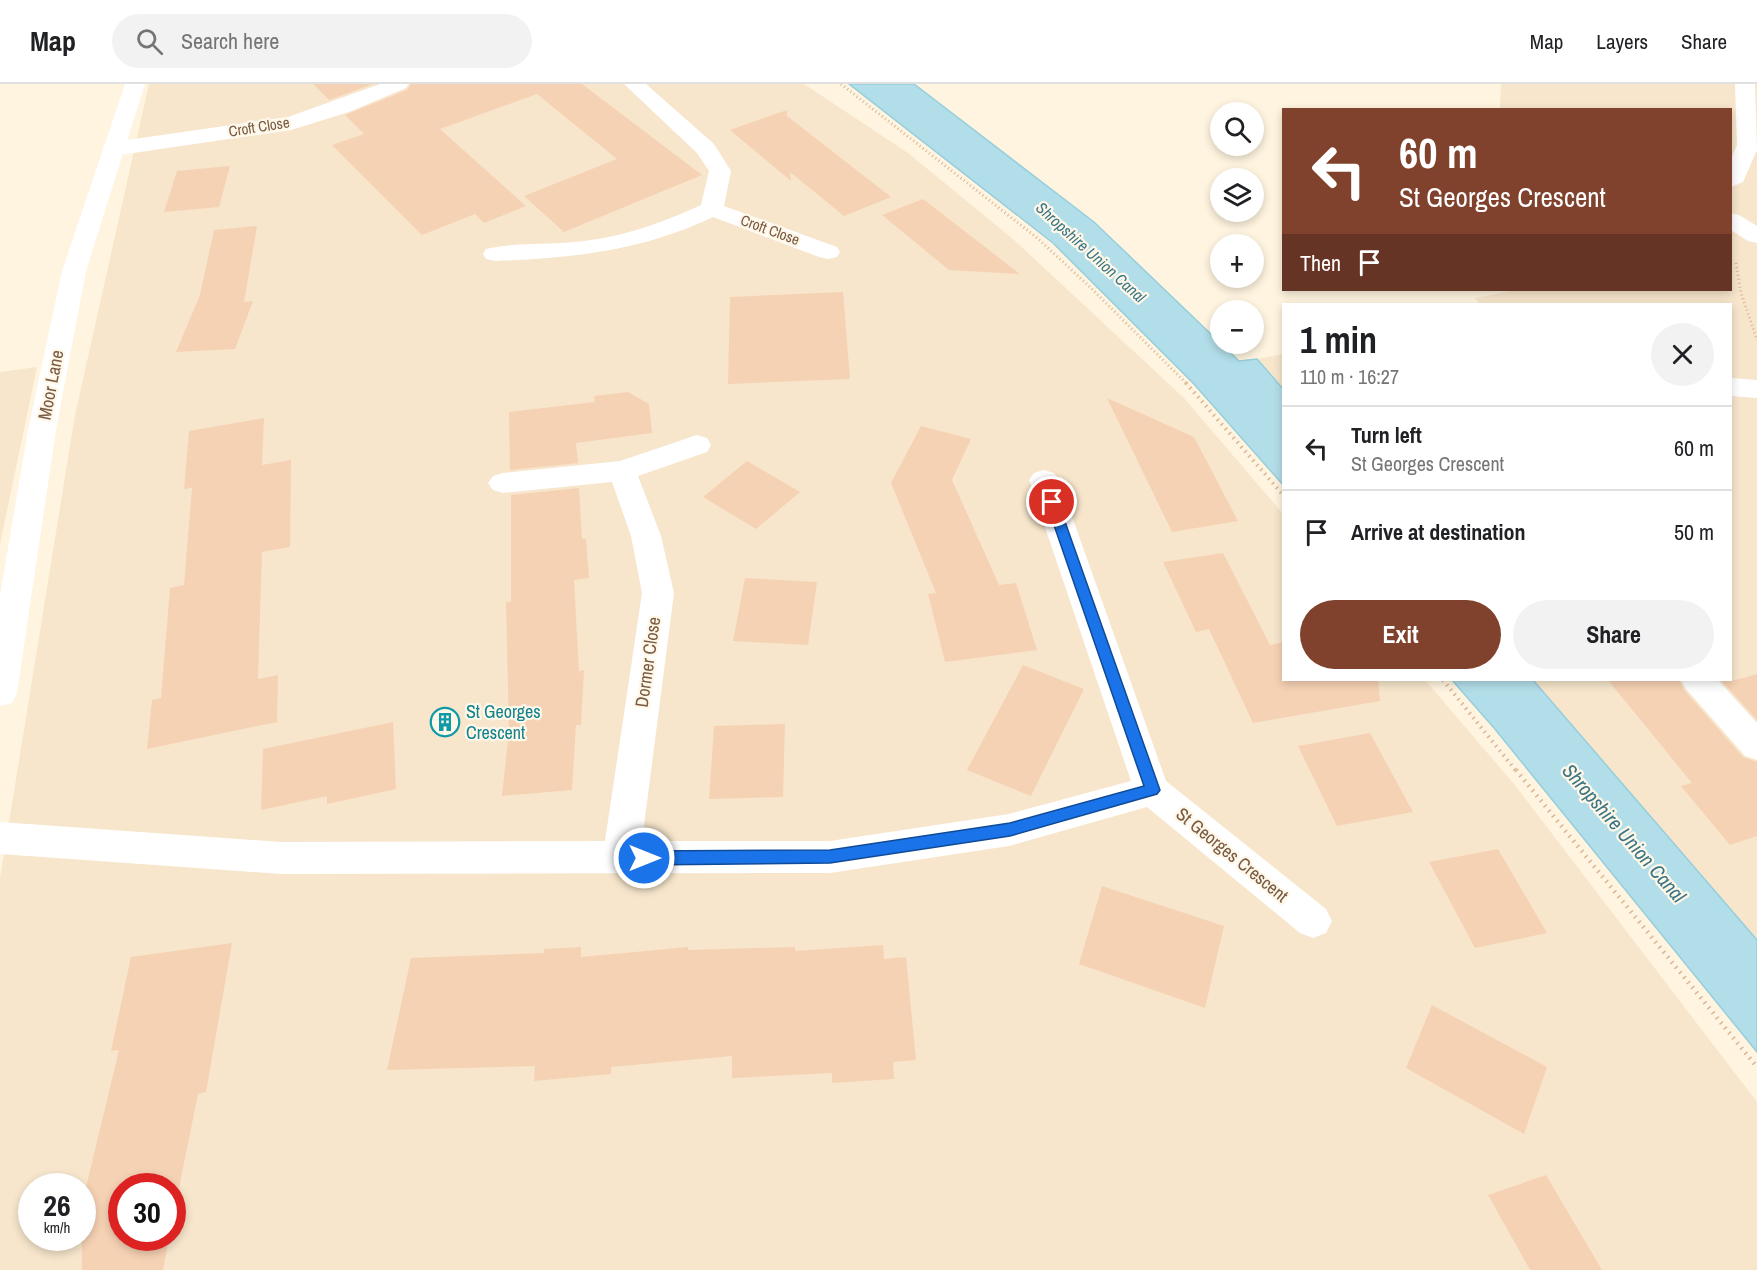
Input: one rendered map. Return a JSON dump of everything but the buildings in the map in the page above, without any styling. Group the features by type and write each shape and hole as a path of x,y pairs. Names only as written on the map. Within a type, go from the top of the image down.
{"street":[{"name":"Moor Lane","path":"0,693 42,430 74,271 135,84"},
{"name":"Croft Close","path":"113,148 291,123 341,107 399,84"},
{"path":"495,254 543,253 603,246 657,233 712,209 720,171 706,148 634,84"},
{"path":"1732,179 1748,145 1745,84"},
{"name":"Croft Close","path":"712,209 828,252"},
{"path":"1732,221 1757,236"},
{"path":"1732,387 1757,389"},
{"path":"503,483 622,471 697,445"},
{"name":"Dormer Close","path":"621,858 658,594 646,536 622,471"},
{"path":"0,838 282,858 830,856 1010,830 1152,790 1044,480"},
{"path":"1699,681 1757,746"},
{"name":"St Georges Crescent","path":"1152,790 1312,921"}],"path":[{"path":"841,84 1036,237 1187,384 1282,494"},
{"path":"1736,260 1741,293 1757,340"},
{"path":"1444,681 1757,1067"}],"shaded area":[{"path":"149,84 804,84 908,153 1013,239 1184,398 1282,513 1282,681 1426,681 1514,784 1757,1102 1757,1270 0,1270 0,878 75,415"},
{"path":"1501,84 1757,84 1757,940 1534,681 1732,681 1732,303 1479,303 1475,298 1511,291 1732,291 1732,108 1500,108"},
{"path":"1282,354 1282,388 1257,359"},
{"path":"37,367 0,544 0,372"}],"water":[{"name":"Shropshire Union Canal","path":"849,84 914,84 1094,222 1210,333 1210,354 1232,354 1239,361 1257,359 1282,388 1282,484 1193,383 1053,243"},
{"name":"Shropshire Union Canal","path":"1453,681 1534,681 1757,940 1757,1052 1494,728"}],"place":[{"name":"St Georges Crescent","path":"445,722"}],"route":[{"path":"644,858 830,856 1010,830 1152,790 1052,502"}]}
